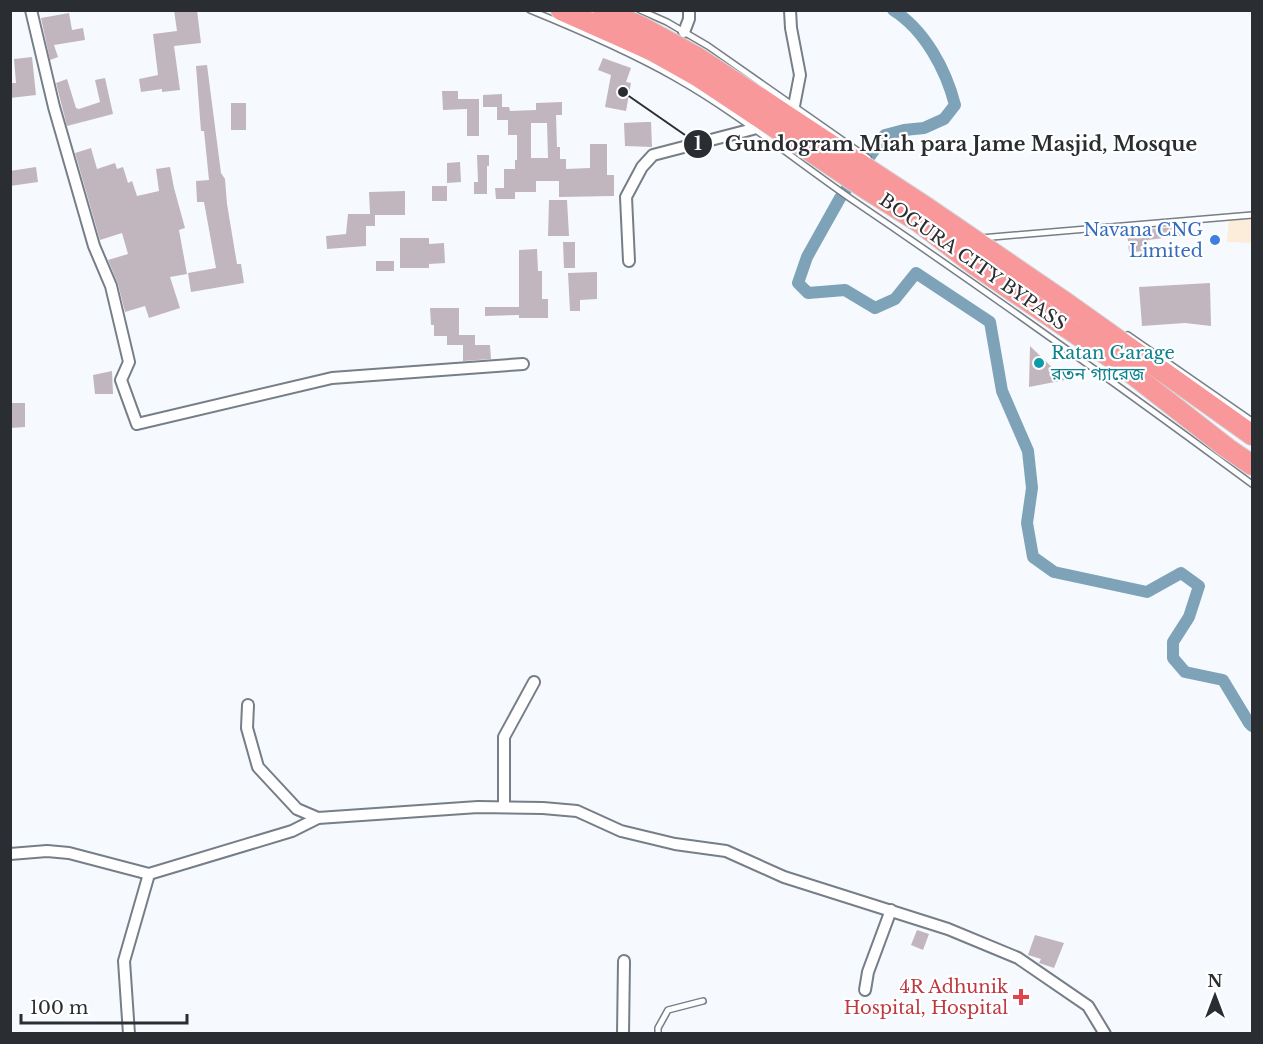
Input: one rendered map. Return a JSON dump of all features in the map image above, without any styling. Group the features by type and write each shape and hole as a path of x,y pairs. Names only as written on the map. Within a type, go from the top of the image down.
{"highway":[{"path":"561,10 642,46 697,76 871,180"},
{"path":"603,10 642,27 698,57 844,165"},
{"name":"BOGURA CITY BYPASS","path":"871,180 926,207 1065,302 1252,435"},
{"name":"BOGURA CITY BYPASS","path":"871,180 920,223 976,266 1117,362 1227,448 1252,478"}],"street":[{"path":"32,10 54,107 94,246 111,286 129,362 121,380 137,424 332,378 523,364"},
{"path":"684,32 689,19 688,10"},
{"path":"790,10 800,75 794,106"},
{"path":"629,261 626,197 642,167 653,155 753,129"},
{"path":"504,807 504,737 534,682"},
{"path":"248,705 247,728 258,767 297,809 318,818"},
{"path":"10,854 47,851 69,853 149,874 292,831 318,818 478,807 577,811 621,831 675,844 726,851 784,877 948,929 1018,958 1088,1006 1105,1034"},
{"path":"129,1034 124,961 149,874"},
{"path":"865,990 868,972 891,910"},
{"path":"623,1034 624,961"}],"lane":[{"path":"530,10 593,36 674,77 753,129 844,165 979,238 1077,302"},
{"path":"640,10 708,46 794,106 844,165"},
{"path":"979,238 1252,215"},
{"path":"1127,334 1252,421"},
{"path":"658,1034 658,1028 668,1010 703,1001"}],"shaded area":[{"path":"1252,216 1252,243 1227,242 1229,218"}],"building":[{"path":"174,10 197,10 201,43 174,46 180,90 162,92 162,89 141,92 139,79 158,75 153,34 177,31"},
{"path":"69,13 72,30 83,28 85,40 54,45 58,57 50,60 41,18"},
{"path":"32,57 36,95 10,98 10,83 16,83 14,59"},
{"path":"603,58 631,68 626,82 631,83 626,111 605,107 611,75 598,70"},
{"path":"207,65 221,173 225,179 237,264 241,264 244,283 191,292 188,273 216,268 204,202 197,202 196,181 209,180 204,131 201,131 196,66"},
{"path":"105,78 113,114 67,126 56,83 67,79 76,108 79,109 100,102 95,80"},
{"path":"442,91 458,91 458,99 479,99 479,136 467,136 467,109 443,110"},
{"path":"502,94 502,107 483,107 483,95"},
{"path":"562,102 562,115 556,115 557,147 560,147 560,159 566,159 566,169 590,168 590,144 607,144 607,175 614,175 614,196 559,197 559,181 536,181 536,192 515,192 515,199 496,199 495,188 504,188 504,169 515,169 515,160 517,160 517,135 508,135 508,120 497,120 497,107 509,107 510,111 536,110 536,103","holes":["531,123 547,123 548,158 531,158"]},
{"path":"231,103 246,103 246,130 231,130"},
{"path":"651,122 652,147 625,146 624,123"},
{"path":"91,148 97,169 115,163 117,169 123,167 128,183 132,181 137,196 159,191 156,169 170,167 185,228 179,230 187,274 170,277 180,308 149,318 145,306 125,312 118,284 108,260 128,254 122,233 100,240 75,153"},
{"path":"477,155 489,155 487,194 474,194 474,182 478,182"},
{"path":"460,162 461,182 447,183 447,163"},
{"path":"36,167 38,182 10,186 10,171"},
{"path":"432,186 447,186 447,201 432,201"},
{"path":"405,191 405,215 375,215 375,226 366,226 366,246 327,249 326,236 346,234 348,214 370,214 369,192"},
{"path":"549,200 567,200 569,236 548,236"},
{"path":"1185,226 1185,235 1148,240 1148,251 1129,252 1127,231"},
{"path":"400,238 429,238 429,244 444,243 445,263 429,264 429,268 400,268"},
{"path":"563,242 575,242 575,268 564,268"},
{"path":"537,249 538,271 542,271 542,299 548,299 548,318 519,318 519,315 485,316 485,307 519,307 519,250"},
{"path":"376,261 394,261 394,271 376,271"},
{"path":"597,272 597,299 580,300 580,311 570,311 568,273"},
{"path":"1210,283 1211,326 1185,323 1142,326 1139,287"},
{"path":"430,308 459,308 459,335 475,335 475,345 490,345 491,359 463,361 463,345 447,345 447,336 434,336"},
{"name":"Ratan Garage রতন গ্যারেজ","path":"1030,346 1065,380 1029,387"},
{"path":"112,371 113,394 95,394 93,375"},
{"path":"10,403 25,403 25,427 10,428"},
{"path":"917,930 929,934 923,950 911,945"},
{"path":"1035,935 1064,943 1054,968 1039,963 1041,959 1028,955"}],"waterway":[{"path":"893,10 915,28 933,52 946,78 955,105 944,119 924,128 885,135 840,198 807,257 798,283 808,293 845,290 875,308 895,299 916,273 990,322 1002,391 1028,451 1032,488 1027,523 1033,557 1054,572 1147,592 1181,573 1199,586 1189,617 1173,642 1173,658 1185,672 1223,680 1252,726"}],"place":[{"name":"Gundogram Miah para Jame Masjid, Mosque","path":"623,92"},
{"name":"Navana CNG Limited","path":"1215,240"},
{"name":"Ratan Garage রতন গ্যারেজ","path":"1039,363"},
{"name":"4R Adhunik Hospital, Hospital","path":"1021,997"}]}
